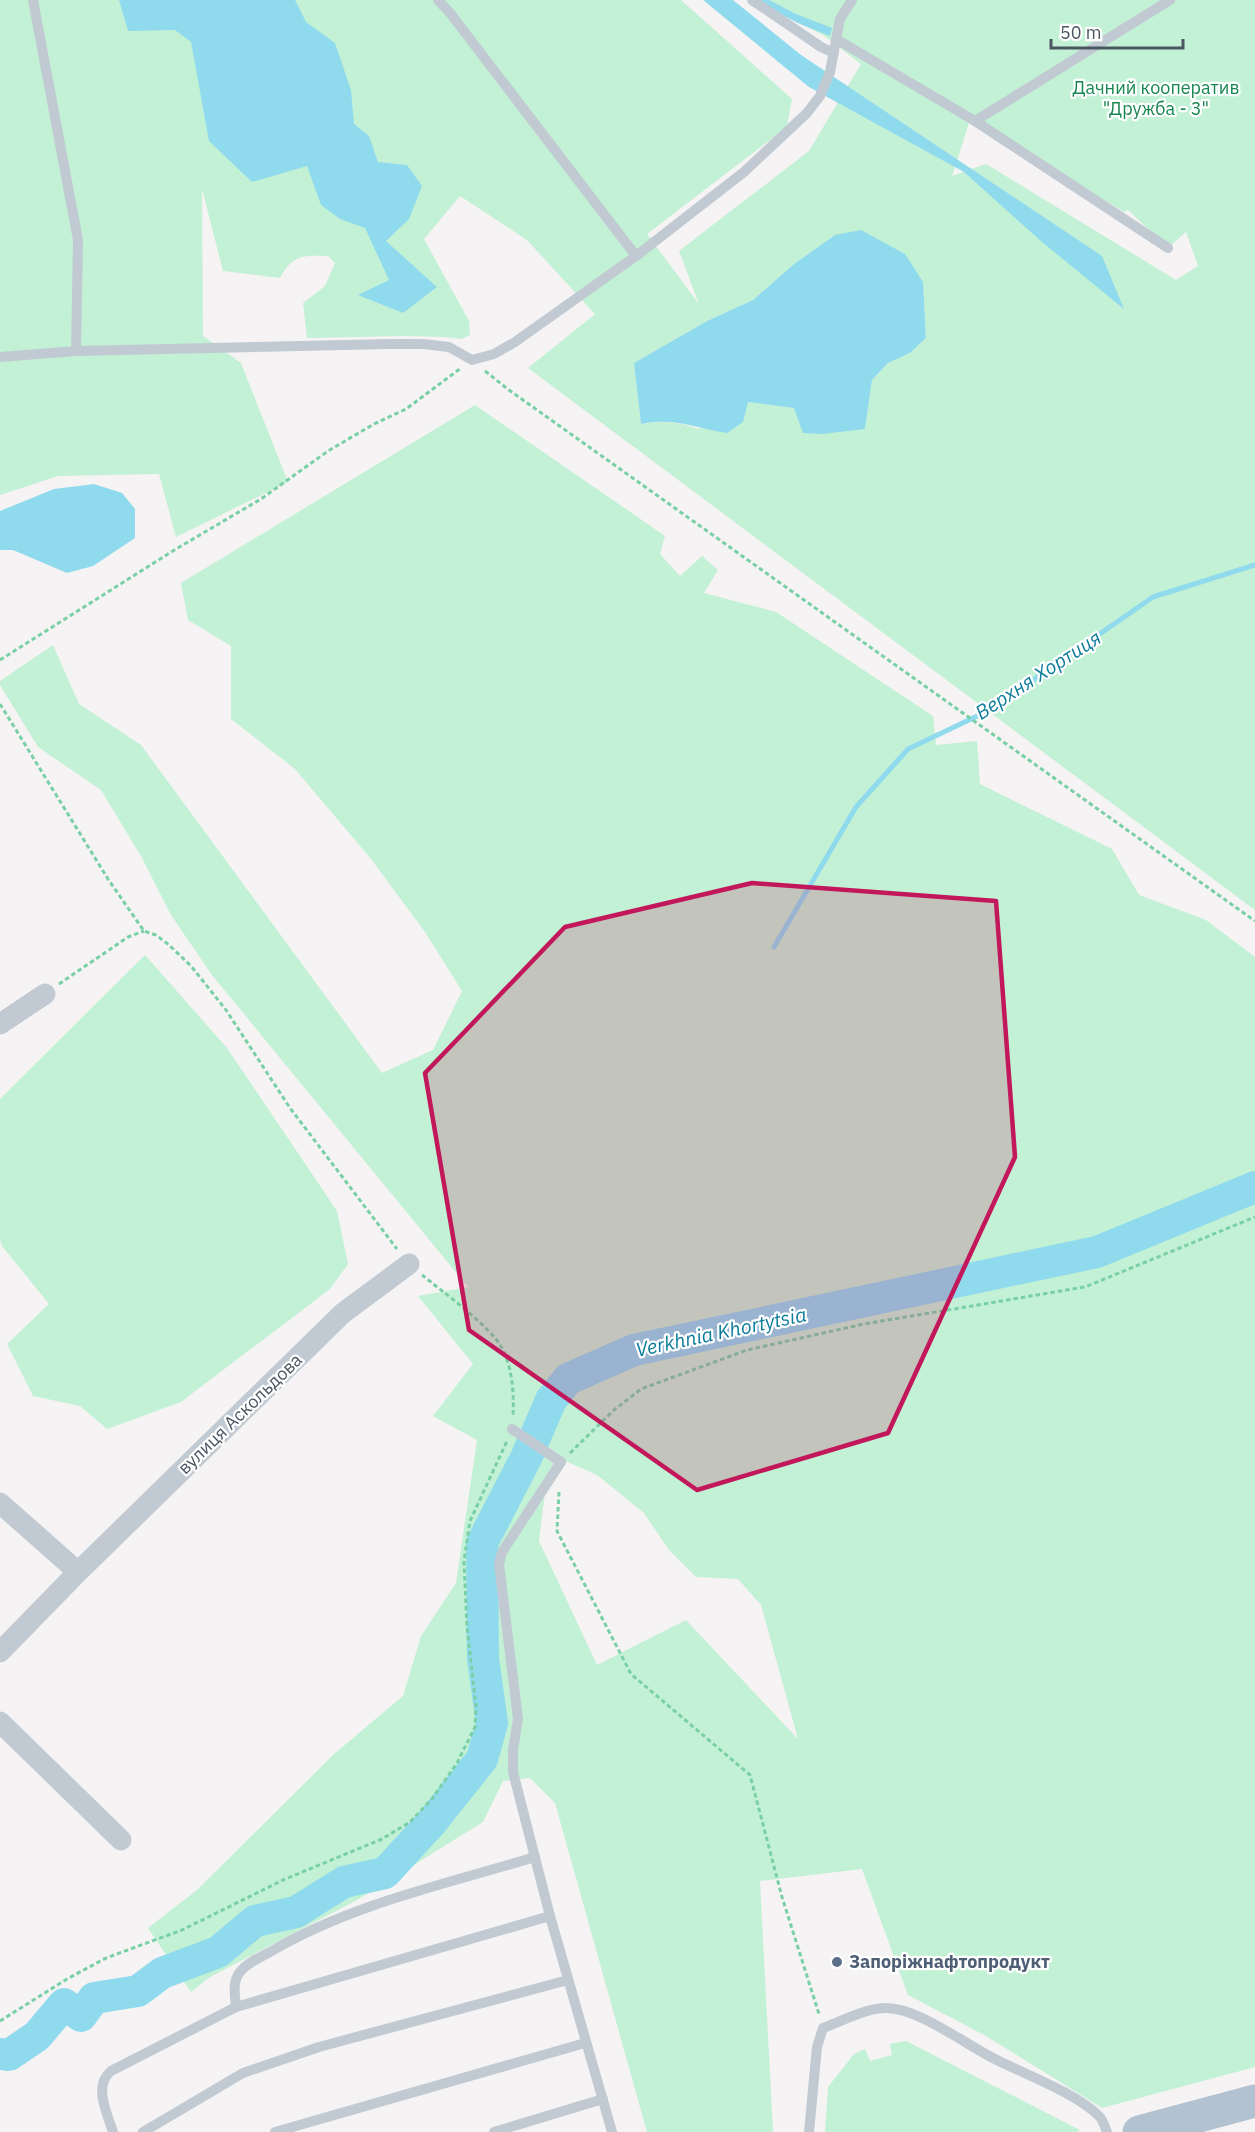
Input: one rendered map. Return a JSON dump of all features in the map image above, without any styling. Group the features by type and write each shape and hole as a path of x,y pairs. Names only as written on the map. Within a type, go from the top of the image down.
{"main road":[{"path":"1139,2132 1255,2101"}],"street":[{"path":"0,1024 45,994"},
{"name":"вулиця Аскольдова","path":"0,1652 78,1572 343,1313 409,1264"},
{"path":"0,1503 78,1572"},
{"path":"0,1722 122,1840"}],"lane":[{"path":"33,0 78,240 76,351"},
{"path":"438,0 636,256"},
{"path":"752,0 821,47 834,53"},
{"path":"975,121 1170,0"},
{"path":"0,357 76,351 423,344 449,347 472,360 494,354 515,342 636,256 744,172 807,113 820,96 827,80 840,19 849,1"},
{"path":"836,39 975,121 1168,248"},
{"path":"512,1429 561,1462 502,1552 499,1564 518,1719 513,1750 513,1772 550,1916 612,2132"},
{"path":"236,2007 237,1974 244,1967 289,1941 347,1914 535,1857"},
{"path":"113,2132 101,2090 105,2075 236,2007 550,1916"},
{"path":"143,2132 243,2073 319,2047 568,1980"},
{"path":"809,2132 817,2047 824,2028 885,2008 908,2013 930,2022 993,2058 1077,2101 1100,2117 1107,2132"},
{"path":"275,2132 585,2043"},
{"path":"494,2132 603,2099"}],"path":[{"path":"0,660 176,549 261,499 328,451 374,424 406,409 472,360 518,397 1255,921"},
{"path":"0,705 108,879 144,931 156,935 176,952 226,1010 290,1107 409,1264 481,1324 501,1347 514,1391 512,1429 470,1521 464,1561 466,1627 476,1707 475,1727 457,1763 432,1799 410,1822 382,1839 283,1881 182,1930 106,1958 67,1978 0,2021"},
{"path":"45,994 128,937 144,931"},
{"path":"824,2028 782,1897 750,1775 631,1674 557,1531 561,1462 614,1410 641,1389 747,1350 864,1324 1085,1287 1255,1217"}],"highlighted area":[{"path":"752,883 996,901 1015,1157 888,1433 697,1490 469,1330 425,1073 565,927"}],"green space":[{"name":"Дачний кооператив \"Дружба - 3\"","path":"0,0 681,0 792,99 787,127 647,234 699,304 679,251 809,151 861,64 823,35 752,0 1255,0 1255,910 528,368 595,314 527,240 460,196 424,239 469,321 470,335 461,339 404,336 307,338 303,303 325,286 335,263 328,256 305,256 289,265 280,278 223,271 202,189 203,336 241,363 288,482 176,537 159,474 58,476 0,495","holes":["970,120 1124,212 1128,210 1168,248 1186,232 1198,266 1176,280 986,164 952,176","835,235 923,282 926,338 910,353 888,363 872,380 865,429 795,408 748,402 699,429 671,422 641,424 634,363 707,321 753,300 794,264"]},
{"path":"475,405 665,536 660,554 680,576 702,556 718,570 704,593 776,612 933,716 936,745 977,741 980,784 1112,849 1139,895 1206,920 1255,957 1255,2067 1102,2108 986,2036 908,1995 862,1869 760,1881 773,2132 647,2132 555,1803 530,1778 503,1781 483,1822 357,1900 210,1977 191,1992 148,1928 197,1890 334,1754 403,1696 421,1636 456,1583 477,1440 433,1416 473,1364 418,1296 468,1287 212,975 171,915 142,858 101,790 38,747 0,685 0,681 53,645 79,704 141,745 382,1073 433,1050 462,991 425,932 371,859 295,769 231,719 231,646 188,620 181,583","holes":["561,1459 597,1475 644,1513 669,1550 696,1577 738,1579 761,1605 798,1739 686,1620 597,1665 539,1541 545,1492"]},
{"path":"145,955 227,1048 337,1211 348,1264 330,1289 181,1402 107,1429 80,1406 33,1396 7,1344 49,1304 2,1246 0,1239 0,1099"},
{"path":"906,2041 1080,2130 1077,2132 825,2132 828,2087 854,2054 865,2049 870,2061 892,2055 890,2044"}],"water":[{"path":"119,0 295,0 306,22 335,43 351,90 354,124 369,136 378,162 407,165 422,186 409,219 386,241 437,287 403,313 358,295 389,280 365,228 340,219 321,205 307,166 252,182 209,141 191,42 175,30 128,31"},
{"path":"703,0 733,0 801,55 1102,256 1124,309 1042,242 964,172 809,87"},
{"path":"752,0 769,0 796,14 832,28 830,36 800,24"},
{"path":"861,230 905,254 923,282 926,338 910,353 888,363 872,380 865,429 822,434 803,433 794,408 748,402 743,422 727,433 674,422 641,424 634,363 707,321 753,300 794,264 835,235"},
{"path":"94,484 122,493 135,509 135,538 93,566 67,573 13,550 0,550 0,511 54,489"}],"waterway":[{"name":"Верхня Хортиця","path":"774,947 856,807 908,749 990,710 1153,597 1255,565"},
{"name":"Verkhnia Khortytsia","path":"0,2054 9,2055 37,2036 64,2004 81,2016 94,1998 138,1991 162,1973 218,1952 255,1921 296,1912 344,1882 385,1873 431,1823 482,1759 492,1723 483,1659 482,1543 526,1458 551,1400 568,1379 634,1350 1097,1252 1255,1187"}],"place":[{"name":"Запоріжнафтопродукт","path":"837,1962"}]}
